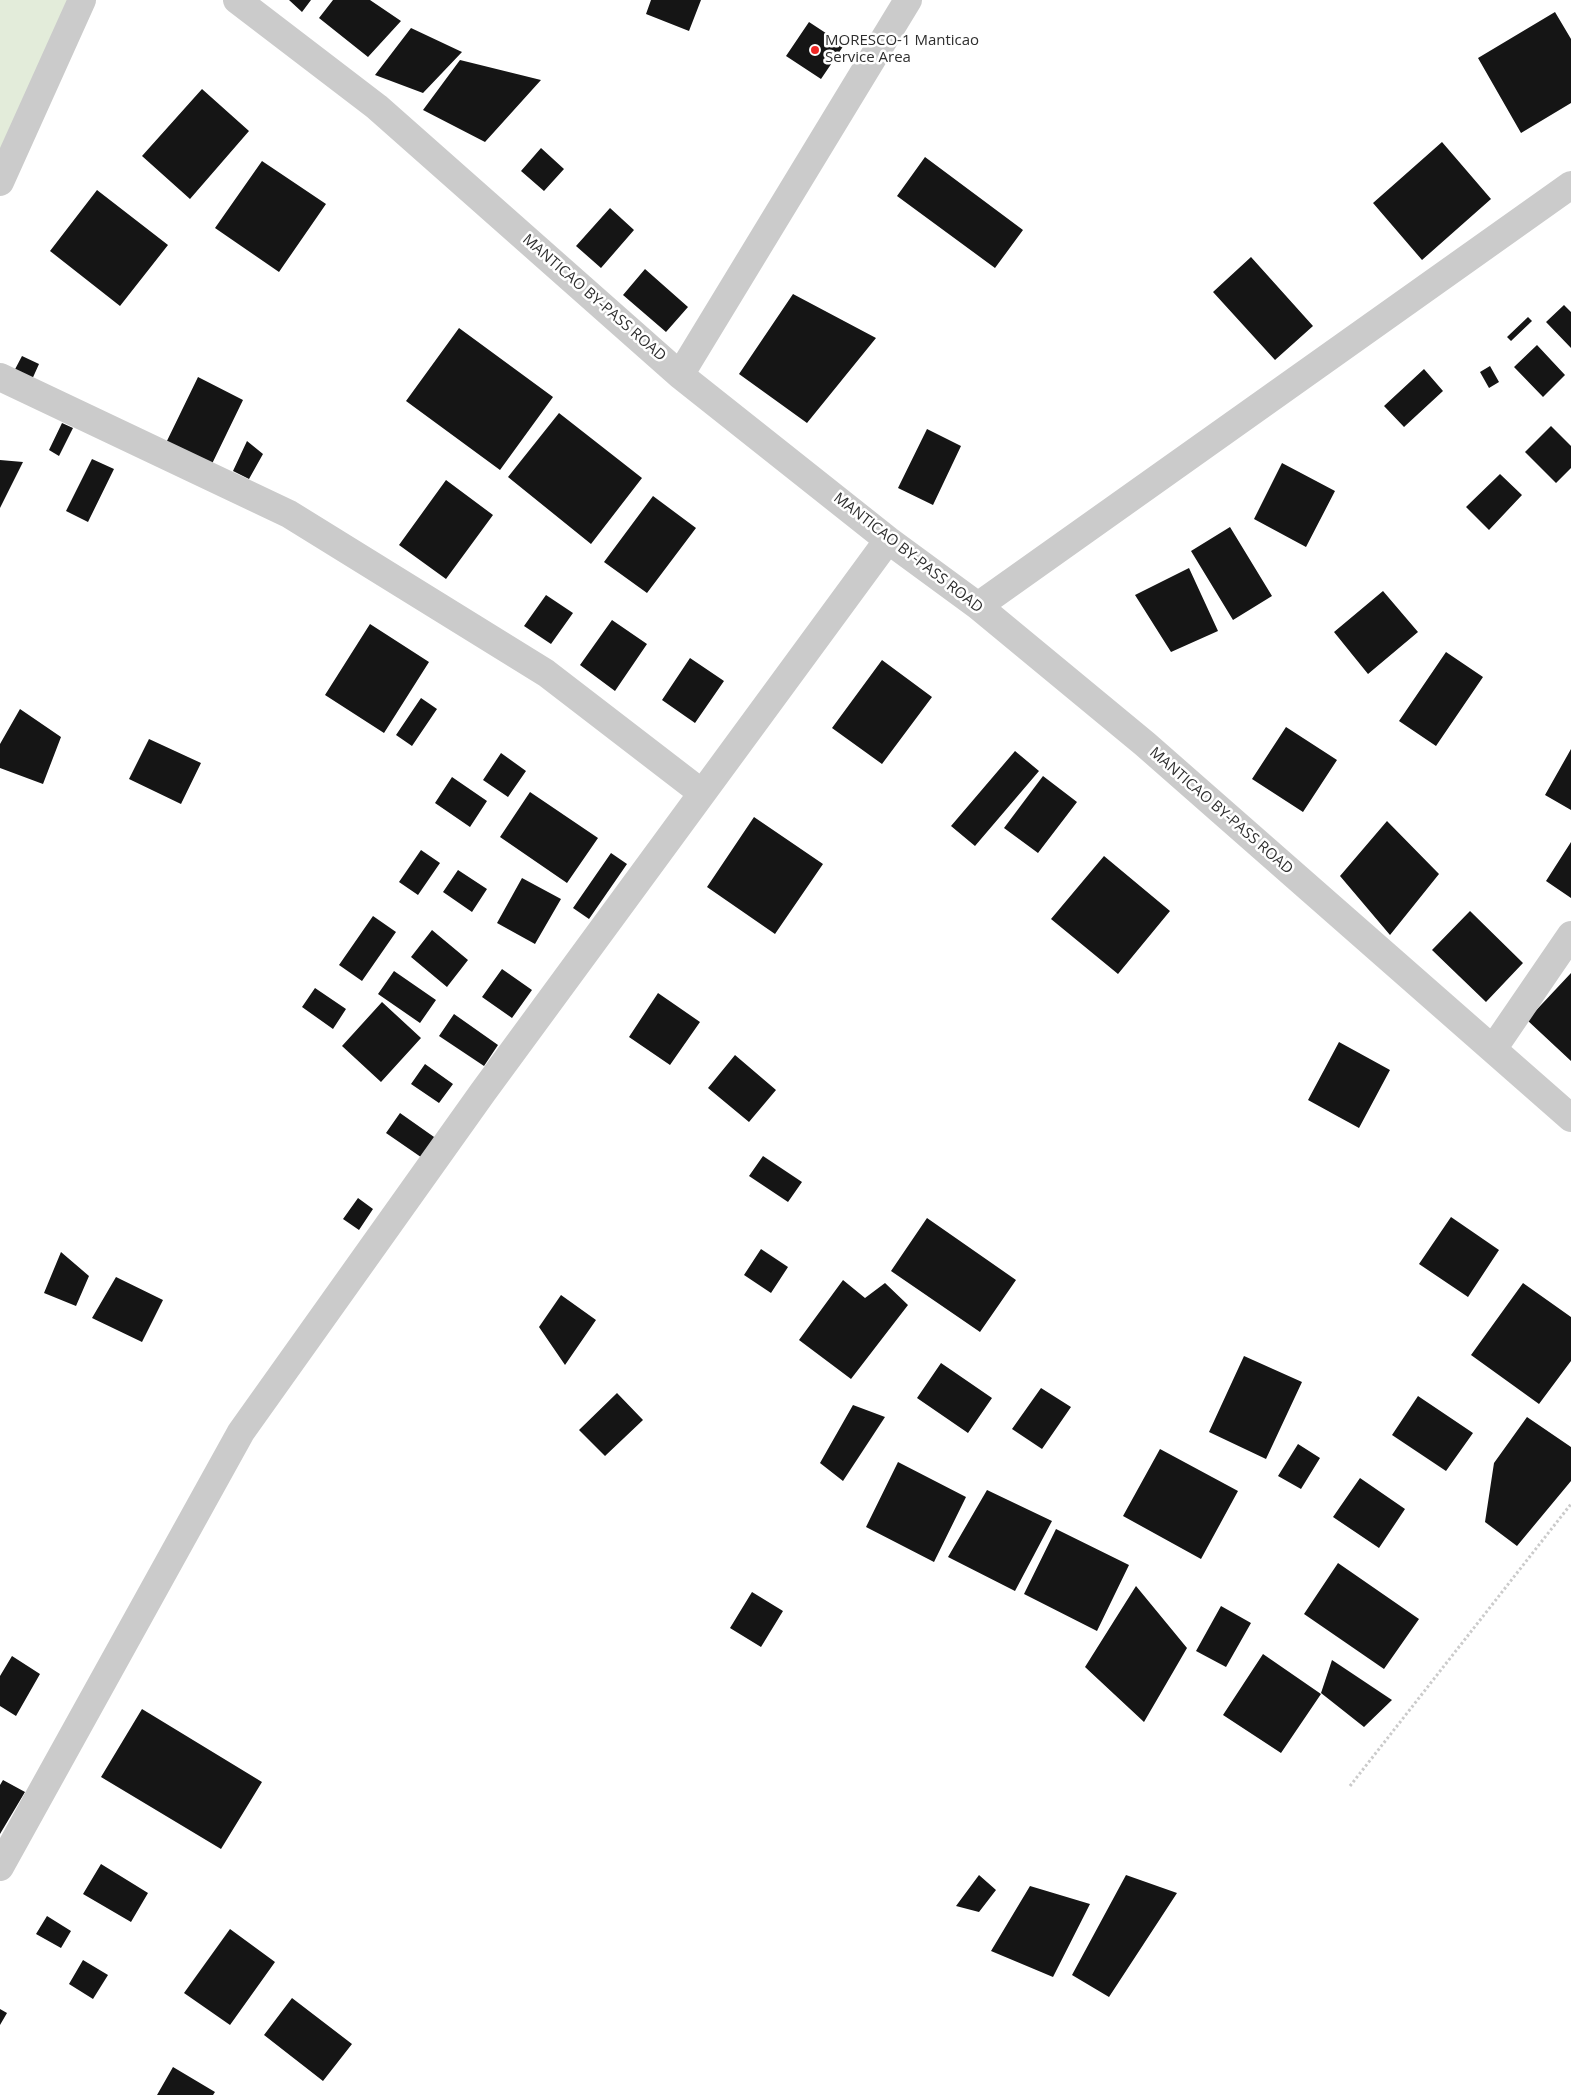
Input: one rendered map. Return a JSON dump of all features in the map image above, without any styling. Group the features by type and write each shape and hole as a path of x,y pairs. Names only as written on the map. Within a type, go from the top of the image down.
{"street":[{"path":"0,182 82,0"},
{"name":"MANTICAO BY-PASS ROAD","path":"237,0 377,107 680,375 888,540 978,606 1145,744 1571,1118"},
{"path":"680,375 908,0"},
{"path":"978,606 1571,185"},
{"path":"0,377 288,514 546,673 702,793"},
{"path":"0,1867 241,1432 483,1092 888,540"},
{"path":"1493,1049 1571,935"}],"path":[{"path":"1350,1786 1571,1504"}],"green space":[{"path":"0,0 69,0 0,154"}],"building":[{"path":"289,0 311,0 302,12"},
{"path":"333,0 370,0 401,21 368,57 319,18"},
{"path":"651,0 701,0 689,31 646,14"},
{"path":"1555,12 1571,39 1571,103 1521,133 1478,58"},
{"name":"MORESCO-1 Manticao Service Area","path":"809,22 844,45 821,79 786,56"},
{"path":"411,28 462,52 423,93 375,75"},
{"path":"460,60 541,80 485,142 423,110"},
{"path":"202,89 249,131 190,199 142,156"},
{"path":"1442,142 1491,199 1422,260 1373,203"},
{"path":"541,148 564,169 544,191 521,171"},
{"path":"925,157 1023,230 995,268 897,196"},
{"path":"262,161 326,204 279,272 215,228"},
{"path":"97,190 168,245 120,306 50,251"},
{"path":"610,208 634,230 601,268 576,246"},
{"path":"1251,257 1313,326 1275,360 1213,292"},
{"path":"645,269 688,307 666,332 623,295"},
{"path":"793,294 876,338 807,423 739,374"},
{"path":"1564,305 1571,312 1571,348 1546,322"},
{"path":"1528,317 1532,321 1511,341 1507,337"},
{"path":"459,328 553,397 500,470 406,401"},
{"path":"1537,345 1565,375 1543,397 1514,367"},
{"path":"22,356 39,364 30,384 12,375"},
{"path":"1490,366 1499,382 1489,388 1480,372"},
{"path":"1424,369 1443,391 1404,427 1384,406"},
{"path":"198,377 243,400 209,470 164,447"},
{"path":"559,413 642,478 591,544 508,477"},
{"path":"62,423 73,428 59,456 49,450"},
{"path":"1551,426 1571,446 1571,468 1556,483 1525,452"},
{"path":"927,429 961,446 933,505 898,488"},
{"path":"247,441 263,454 249,479 233,471"},
{"path":"92,459 114,469 88,522 66,511"},
{"path":"0,460 23,462 0,508"},
{"path":"1282,463 1335,491 1306,547 1254,519"},
{"path":"1500,474 1522,495 1489,530 1466,507"},
{"path":"446,480 493,515 446,579 399,545"},
{"path":"653,496 696,528 647,593 604,562"},
{"path":"1230,527 1272,596 1233,620 1191,551"},
{"path":"1189,568 1218,631 1171,652 1135,595"},
{"path":"1383,591 1418,632 1368,674 1334,632"},
{"path":"546,595 573,613 551,644 524,626"},
{"path":"612,620 647,644 615,691 580,665"},
{"path":"370,624 429,662 384,733 325,695"},
{"path":"1446,652 1483,677 1436,746 1399,721"},
{"path":"690,658 724,681 695,723 662,700"},
{"path":"882,660 932,697 882,764 832,728"},
{"path":"421,698 437,709 412,746 396,735"},
{"path":"20,709 61,737 43,784 0,768 0,744"},
{"path":"1286,727 1337,760 1303,812 1252,779"},
{"path":"149,739 201,763 181,804 129,779"},
{"path":"1571,749 1571,810 1545,795"},
{"path":"1015,751 1039,771 975,846 951,826"},
{"path":"501,753 526,771 508,797 483,780"},
{"path":"1043,776 1077,802 1038,853 1004,828"},
{"path":"452,777 487,801 470,827 435,803"},
{"path":"530,792 598,838 567,883 500,837"},
{"path":"754,817 823,864 775,934 707,887"},
{"path":"1387,821 1439,874 1390,935 1340,876"},
{"path":"1571,842 1571,898 1546,881"},
{"path":"421,850 440,863 418,895 399,882"},
{"path":"611,853 627,864 589,919 573,908"},
{"path":"1104,856 1170,911 1118,974 1051,919"},
{"path":"458,870 487,889 472,912 443,892"},
{"path":"522,878 561,899 535,944 497,923"},
{"path":"1470,911 1523,963 1486,1002 1432,950"},
{"path":"373,916 396,932 362,981 339,965"},
{"path":"432,930 468,960 447,987 411,957"},
{"path":"502,969 532,990 512,1018 482,997"},
{"path":"394,971 436,1000 420,1023 378,994"},
{"path":"1571,973 1571,1061 1527,1020"},
{"path":"315,988 346,1009 333,1029 302,1007"},
{"path":"658,993 700,1022 670,1065 629,1037"},
{"path":"382,1002 421,1038 381,1082 342,1046"},
{"path":"454,1014 498,1045 484,1066 439,1036"},
{"path":"1339,1042 1390,1070 1359,1128 1308,1100"},
{"path":"735,1055 776,1090 749,1122 708,1088"},
{"path":"425,1064 453,1084 439,1103 411,1084"},
{"path":"400,1113 444,1144 431,1164 386,1133"},
{"path":"763,1156 802,1182 788,1202 749,1176"},
{"path":"358,1198 373,1209 359,1230 343,1219"},
{"path":"1451,1217 1499,1250 1468,1297 1419,1264"},
{"path":"927,1218 1016,1280 980,1332 891,1271"},
{"path":"761,1249 788,1267 771,1293 744,1275"},
{"path":"61,1252 89,1276 76,1306 44,1293"},
{"path":"116,1277 163,1300 142,1342 92,1318"},
{"path":"843,1280 865,1298 885,1283 908,1305 851,1379 799,1340"},
{"path":"1523,1283 1571,1317 1571,1361 1539,1404 1471,1355"},
{"path":"561,1295 596,1320 565,1365 539,1327"},
{"path":"1244,1356 1302,1382 1266,1459 1209,1432"},
{"path":"941,1363 992,1398 968,1433 917,1398"},
{"path":"1041,1388 1071,1407 1042,1449 1012,1429"},
{"path":"617,1393 643,1420 605,1456 579,1430"},
{"path":"1418,1396 1473,1433 1446,1471 1392,1435"},
{"path":"853,1405 885,1417 843,1481 820,1463"},
{"path":"1527,1417 1571,1447 1571,1481 1517,1546 1485,1522 1494,1463"},
{"path":"1298,1444 1320,1458 1301,1489 1278,1476"},
{"path":"1160,1449 1238,1491 1201,1559 1123,1516"},
{"path":"898,1462 966,1497 934,1562 866,1527"},
{"path":"1360,1478 1405,1509 1379,1548 1333,1517"},
{"path":"987,1490 1052,1521 1015,1591 948,1557"},
{"path":"1056,1529 1129,1565 1097,1631 1024,1594"},
{"path":"1338,1563 1419,1619 1384,1669 1304,1614"},
{"path":"1136,1586 1187,1648 1144,1722 1085,1667"},
{"path":"752,1592 783,1611 761,1647 730,1628"},
{"path":"1221,1606 1251,1623 1226,1667 1196,1651"},
{"path":"1263,1654 1321,1694 1281,1753 1223,1715"},
{"path":"12,1656 40,1674 16,1716 0,1706 0,1676"},
{"path":"1332,1660 1392,1700 1364,1727 1321,1693"},
{"path":"142,1709 262,1782 221,1849 101,1777"},
{"path":"3,1780 25,1792 0,1834 0,1785"},
{"path":"101,1864 148,1893 131,1922 83,1894"},
{"path":"979,1875 996,1890 979,1912 956,1906"},
{"path":"1126,1875 1177,1893 1109,1997 1072,1975"},
{"path":"1030,1886 1090,1904 1053,1977 991,1951"},
{"path":"47,1916 71,1931 61,1948 36,1934"},
{"path":"230,1929 275,1962 230,2025 184,1993"},
{"path":"83,1960 108,1975 93,1999 69,1984"},
{"path":"292,1998 352,2044 323,2081 264,2035"},
{"path":"0,2009 7,2013 0,2025"},
{"path":"173,2067 215,2092 213,2095 157,2095"}],"place":[{"name":"MORESCO-1 Manticao Service Area","path":"815,50"}]}
